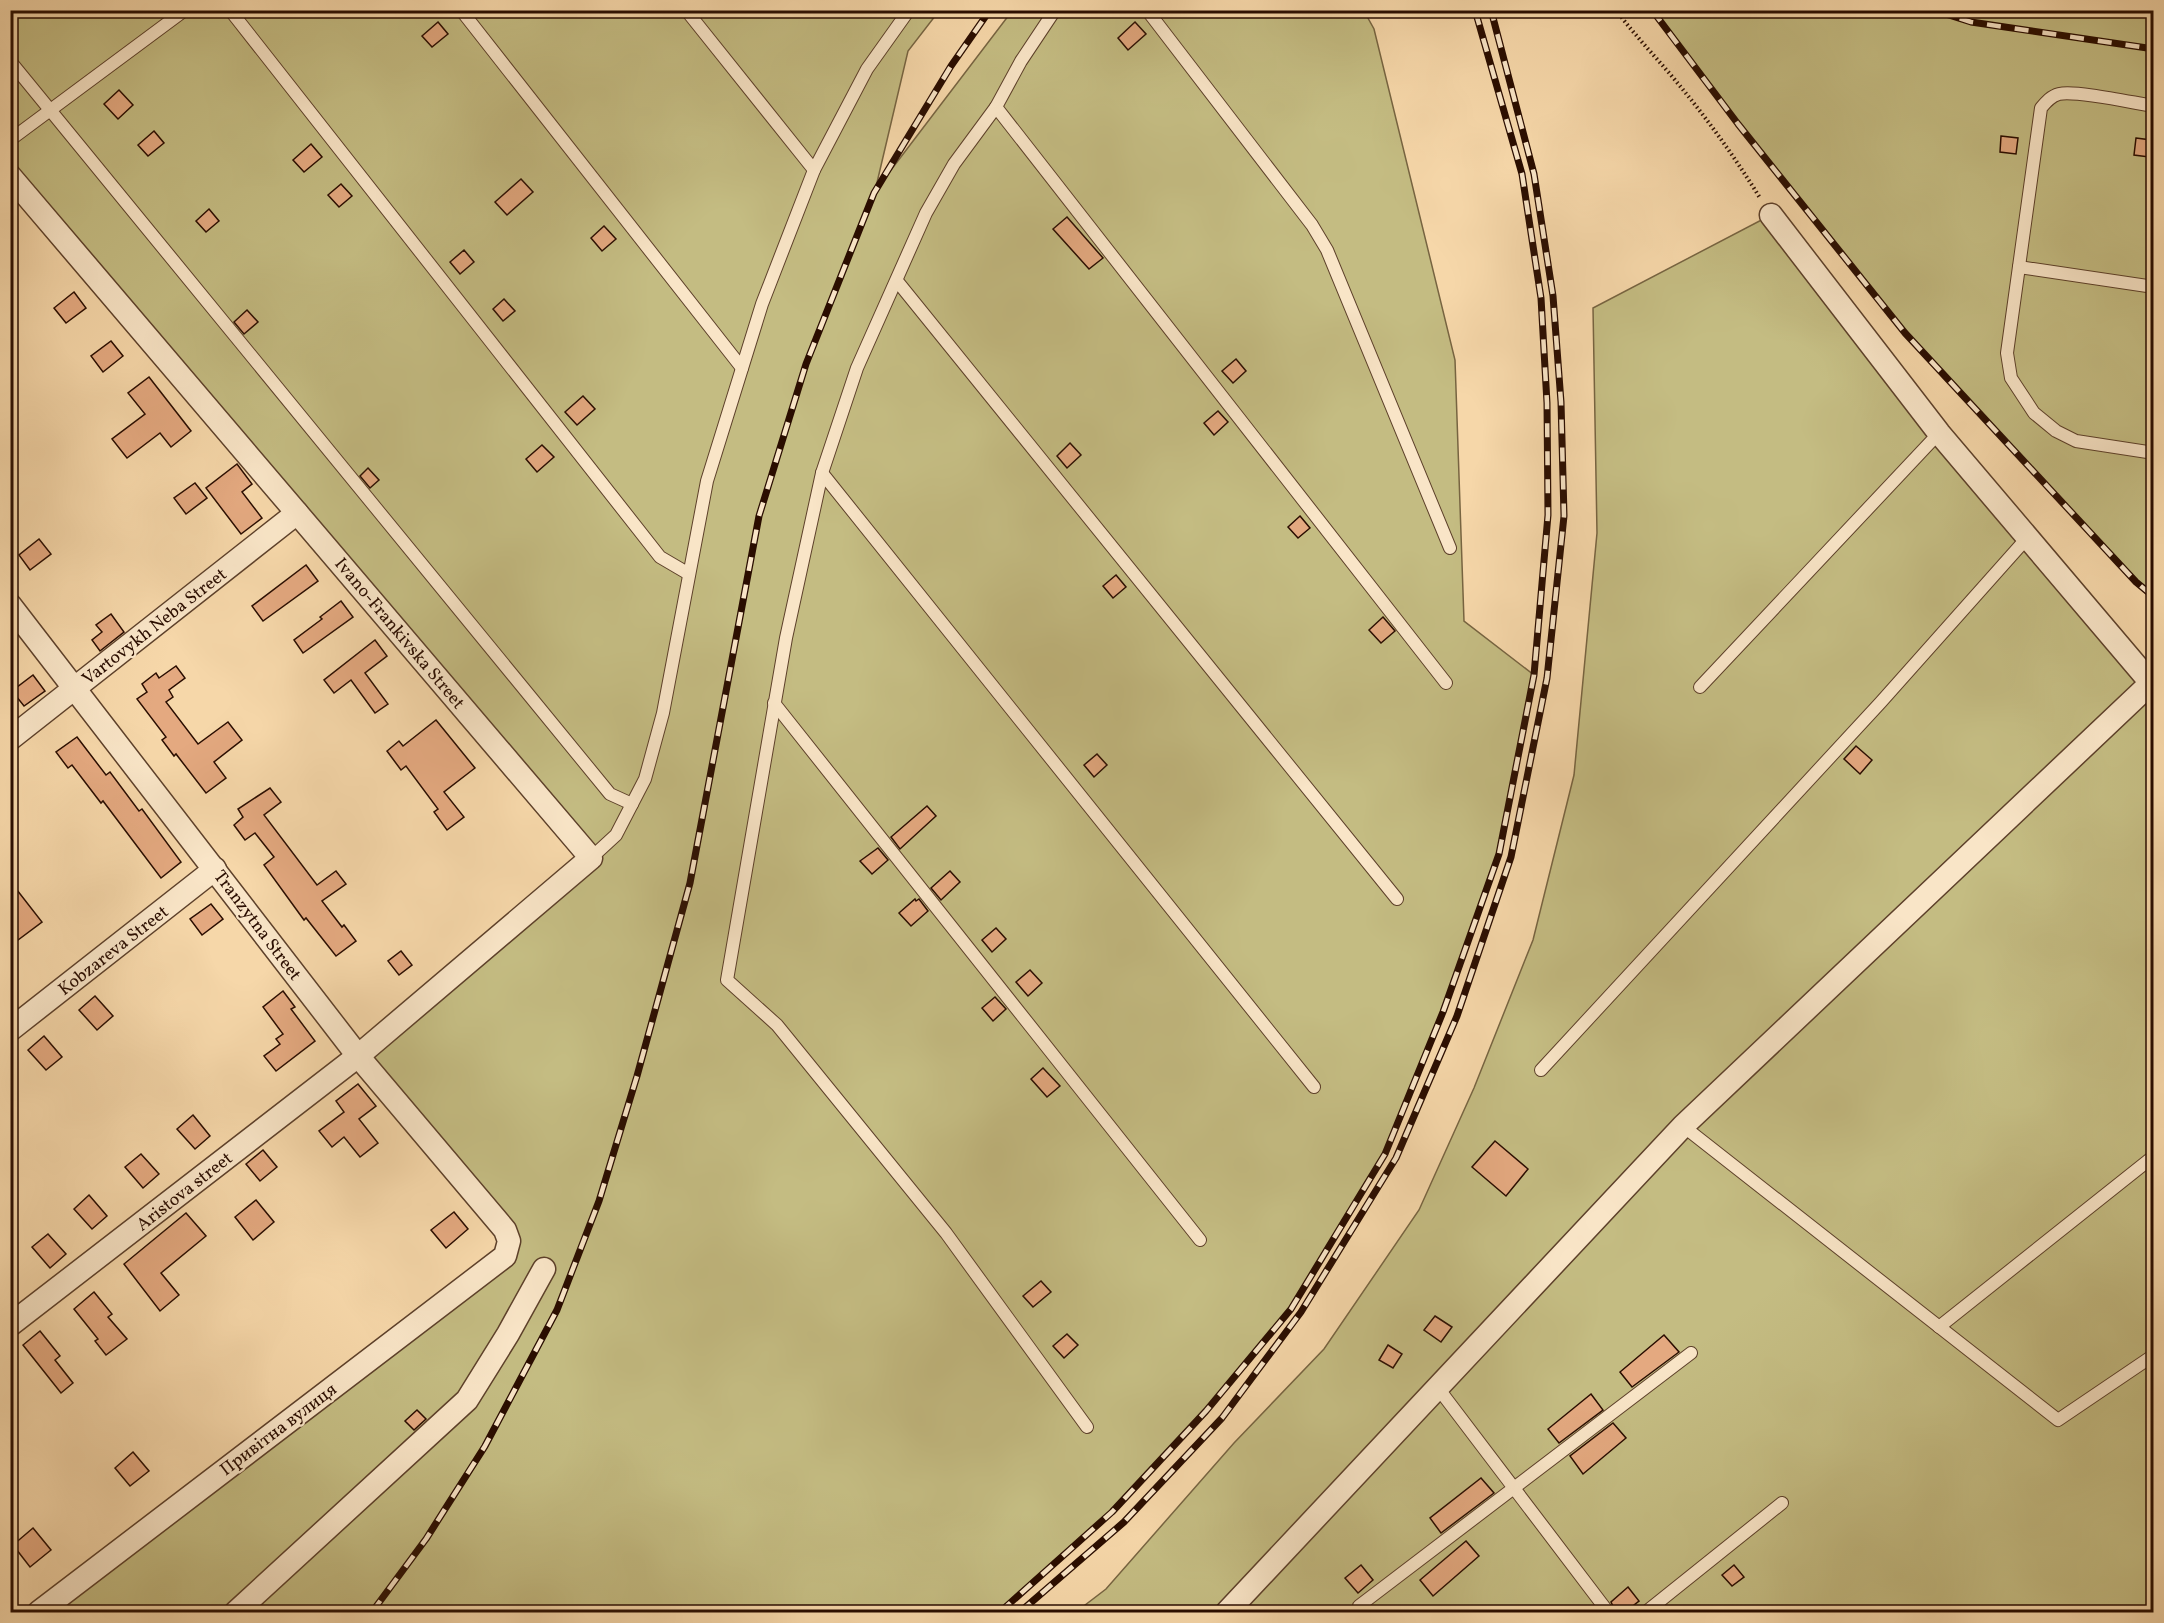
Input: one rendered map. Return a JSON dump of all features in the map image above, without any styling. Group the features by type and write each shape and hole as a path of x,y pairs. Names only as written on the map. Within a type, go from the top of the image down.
{"street":[{"name":"Ivano-Frankivska Street","path":"10,176 591,858"},
{"path":"1227,1612 1683,1126 2152,682 1939,433 1771,215"},
{"name":"Vartovykh Neba Street","path":"10,739 297,513"},
{"name":"Tranzytna Street","path":"10,605 358,1056 505,1230 509,1241"},
{"path":"358,1056 591,858"},
{"name":"Kobzareva Street","path":"10,1030 215,869"},
{"name":"Aristova street","path":"10,1325 358,1056"},
{"name":"Привітна вулиця","path":"39,1612 505,1256 509,1241"},
{"path":"236,1612 467,1400 508,1334 544,1269"}],"lane":[{"path":"10,141 185,10"},
{"path":"230,10 660,557 689,574"},
{"path":"461,10 742,368"},
{"path":"686,10 814,170"},
{"path":"591,858 616,835 645,779 663,713 707,481 762,304 814,170 867,69 909,10"},
{"path":"1055,10 1021,61 996,107 954,164 926,213 857,368 822,472 774,703 727,980 777,1025 946,1233 1087,1427"},
{"path":"1147,10 1312,225 1327,250 1450,548"},
{"path":"10,61 610,794 633,804"},
{"path":"2154,106 2060,94 2048,99 2041,108 2007,353 2011,378 2034,413 2056,431 2076,441 2154,453"},
{"path":"996,107 1446,683"},
{"path":"2019,267 2154,287"},
{"path":"897,281 1397,899"},
{"path":"1700,687 1939,433"},
{"path":"822,472 1314,1087"},
{"path":"1541,1071 1881,702 2027,538"},
{"path":"774,703 1200,1240"},
{"path":"1683,1126 2058,1420 2154,1355"},
{"path":"1939,1327 2154,1156"},
{"path":"1359,1606 1691,1353"},
{"path":"1438,1388 1608,1612"},
{"path":"1646,1612 1782,1503"}],"path":[{"path":"1617,10 1631,31 1671,75 1736,158 1771,215"}],"shaded area":[{"path":"10,11 939,11 908,51 875,191 1012,11 1364,11 1374,29 1455,360 1464,621 1534,675 1499,854 1443,1012 1385,1154 1291,1309 1206,1411 1112,1512 1000,1612 39,1612 509,1241 358,1056 591,858 11,175"},
{"path":"1652,11 2153,11 2153,597 2136,582 1905,333 1738,124"},
{"path":"1771,215 2153,682 2153,1612 1076,1612 1106,1589 1234,1443 1324,1349 1419,1210 1474,1088 1533,940 1574,775 1597,533 1593,308"}],"building":[{"path":"438,22 448,34 432,47 422,36"},
{"path":"1135,22 1146,34 1128,50 1118,38"},
{"path":"119,90 133,105 118,119 104,104"},
{"path":"154,131 164,143 148,156 138,145"},
{"path":"2001,136 2018,138 2016,154 2000,152"},
{"path":"2136,138 2151,140 2149,157 2134,155"},
{"path":"311,144 322,157 304,172 293,160"},
{"path":"521,179 533,192 507,215 495,202"},
{"path":"341,184 352,196 339,207 328,195"},
{"path":"209,209 219,221 206,232 196,221"},
{"path":"1067,217 1103,258 1089,269 1053,229"},
{"path":"604,226 616,239 602,251 591,238"},
{"path":"464,250 474,262 460,274 450,262"},
{"path":"74,292 86,308 66,323 54,308"},
{"path":"504,299 515,311 503,321 493,309"},
{"path":"247,310 258,322 244,334 234,322"},
{"path":"111,341 123,356 103,372 91,356"},
{"path":"1236,359 1246,371 1233,383 1222,371"},
{"path":"149,377 191,431 171,447 160,433 127,458 112,439 145,414 128,393"},
{"path":"583,396 595,409 577,425 565,412"},
{"path":"1218,411 1228,422 1214,435 1204,423"},
{"path":"1070,443 1081,455 1067,468 1057,456"},
{"path":"542,445 554,457 537,472 526,459"},
{"path":"237,464 252,484 242,492 262,518 241,534 206,488"},
{"path":"368,468 379,480 370,488 360,476"},
{"path":"195,483 207,498 186,514 174,498"},
{"path":"1300,516 1310,528 1298,538 1288,527"},
{"path":"39,539 51,554 30,570 19,555"},
{"path":"306,565 318,581 263,621 252,606"},
{"path":"1116,575 1126,587 1113,598 1103,586"},
{"path":"341,601 353,617 303,653 294,640"},
{"path":"111,614 124,632 100,651 92,640 102,632 96,625"},
{"path":"1383,617 1395,631 1381,643 1369,630"},
{"path":"375,640 387,656 365,673 388,704 375,713 351,680 334,693 324,680"},
{"path":"176,666 185,678 169,690 173,697 166,702 198,744 228,722 242,740 214,762 226,778 206,793 176,754 174,756 162,740 166,737 137,699 147,692 142,684 156,673 159,678"},
{"path":"33,675 45,691 24,706 12,691"},
{"path":"436,720 475,768 444,792 464,817 447,830 434,812 438,809 406,766 401,770 387,751 399,741 403,746"},
{"path":"77,737 106,775 110,772 139,811 142,809 181,862 161,878 103,801 101,803 72,765 68,768 56,752"},
{"path":"1856,746 1872,760 1860,774 1844,759"},
{"path":"1097,754 1107,765 1094,777 1084,765"},
{"path":"270,788 281,802 264,815 317,885 336,871 346,884 322,901 356,941 336,956 306,918 304,920 264,865 274,857 255,833 245,840 234,825 243,817 238,809"},
{"path":"927,806 936,816 900,849 891,837"},
{"path":"878,848 888,860 872,874 860,861"},
{"path":"950,871 960,882 941,900 931,888"},
{"path":"10,881 42,922 18,940 10,930"},
{"path":"915,899 916,901 919,899 928,911 911,926 899,913"},
{"path":"211,904 223,919 202,935 190,919"},
{"path":"996,928 1006,939 992,952 982,940"},
{"path":"401,951 412,965 399,975 388,961"},
{"path":"1030,970 1042,983 1028,996 1016,982"},
{"path":"283,991 295,1007 291,1009 315,1041 276,1071 264,1056 280,1044 276,1039 283,1034 263,1007"},
{"path":"95,996 113,1016 97,1030 79,1010"},
{"path":"995,997 1006,1009 993,1021 982,1008"},
{"path":"44,1036 62,1057 46,1070 28,1050"},
{"path":"1043,1068 1060,1086 1047,1097 1031,1079"},
{"path":"358,1084 376,1106 359,1119 378,1143 360,1157 344,1137 332,1147 319,1131 344,1112 336,1101"},
{"path":"193,1115 210,1136 195,1149 177,1129"},
{"path":"1495,1141 1528,1169 1506,1196 1472,1167"},
{"path":"263,1150 277,1167 260,1181 246,1164"},
{"path":"141,1154 159,1174 143,1188 125,1167"},
{"path":"89,1195 107,1216 92,1229 74,1209"},
{"path":"256,1200 274,1222 253,1240 235,1217"},
{"path":"454,1212 468,1229 446,1248 431,1230"},
{"path":"186,1213 206,1236 161,1273 179,1295 160,1311 124,1264"},
{"path":"48,1234 66,1254 50,1268 32,1247"},
{"path":"1041,1281 1051,1292 1033,1307 1023,1296"},
{"path":"94,1292 112,1314 108,1317 127,1339 106,1355 95,1341 98,1339 74,1309"},
{"path":"1435,1316 1452,1327 1441,1342 1424,1330"},
{"path":"40,1331 60,1356 55,1360 73,1383 61,1393 23,1345"},
{"path":"1067,1334 1078,1345 1064,1358 1053,1346"},
{"path":"1664,1335 1679,1352 1632,1387 1620,1372"},
{"path":"1388,1345 1402,1354 1393,1368 1379,1360"},
{"path":"1591,1394 1603,1410 1559,1443 1548,1429"},
{"path":"417,1410 426,1419 414,1430 405,1421"},
{"path":"1613,1423 1626,1438 1583,1474 1570,1456"},
{"path":"133,1452 149,1471 130,1486 115,1468"},
{"path":"1481,1478 1494,1493 1441,1533 1430,1518"},
{"path":"33,1528 51,1550 30,1567 13,1545"},
{"path":"1466,1541 1479,1556 1433,1596 1420,1580"},
{"path":"1361,1565 1373,1580 1358,1593 1345,1578"},
{"path":"1734,1565 1744,1577 1732,1586 1722,1575"},
{"path":"1628,1587 1639,1601 1625,1612 1616,1612 1611,1602"}],"railway":[{"path":"372,1612 426,1539 485,1446 557,1310 599,1201 637,1076 690,883 759,516 806,364 874,193 951,66 990,10"},
{"path":"1000,1612 1112,1512 1206,1411 1291,1309 1385,1154 1443,1012 1499,854 1534,675 1548,515 1547,403 1541,298 1522,174 1475,10"},
{"path":"1020,1612 1124,1522 1222,1418 1301,1312 1396,1158 1457,1016 1511,857 1547,678 1564,516 1561,402 1553,296 1534,174 1491,10"},
{"path":"1652,10 1738,124 1905,333 2136,582 2154,597"},
{"path":"1933,10 1971,22 2154,49"}]}
